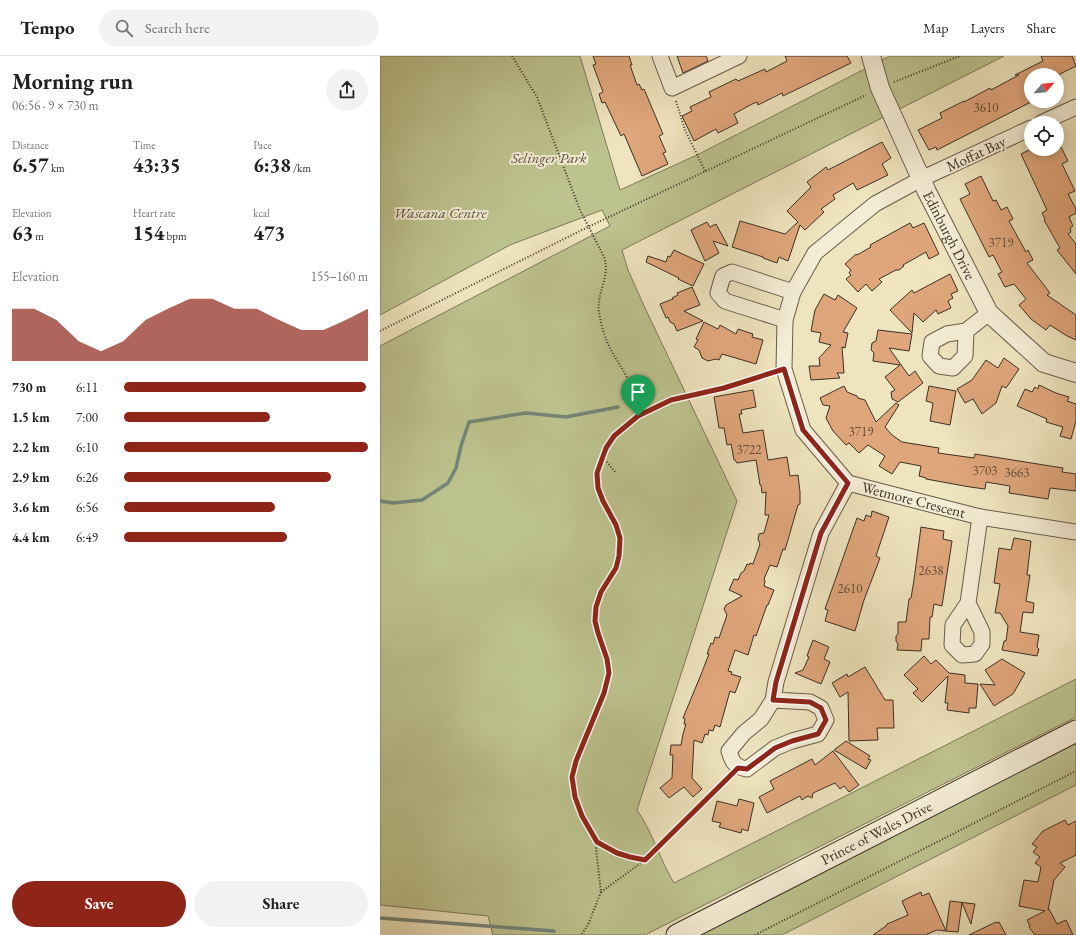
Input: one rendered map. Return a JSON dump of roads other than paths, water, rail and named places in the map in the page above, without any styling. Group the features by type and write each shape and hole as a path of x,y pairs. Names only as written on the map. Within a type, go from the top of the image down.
{"main road":[{"name":"Prince of Wales Drive","path":"677,935 1076,731"}],"street":[{"path":"660,56 672,88 739,56"},
{"name":"Edinburgh Drive","path":"871,56 880,88 921,179 989,313 1044,363 1076,373"},
{"path":"1057,116 1076,107"},
{"name":"Moffat Bay","path":"921,179 1024,131"},
{"name":"Wetmore Crescent","path":"921,179 875,204 815,253 793,292 785,320 784,369 803,430 848,483 980,517 1076,532"},
{"path":"785,320 725,301 718,292 723,276 732,272 793,292"},
{"path":"966,331 989,313"},
{"path":"773,700 810,702 821,708 826,720 818,734 792,741 775,748 747,769 738,768 731,760 729,751 744,734 761,719 773,700 776,682 821,533 848,483"},
{"path":"968,603 980,517"}],"waterway":[{"path":"380,501 393,503 422,500 448,483 456,468 469,422 526,413 566,417 618,407"},
{"path":"380,918 554,931"}],"park label":[{"name":"Selinger Park","path":"549,158"},
{"name":"Wascana Centre","path":"440,213"}]}
